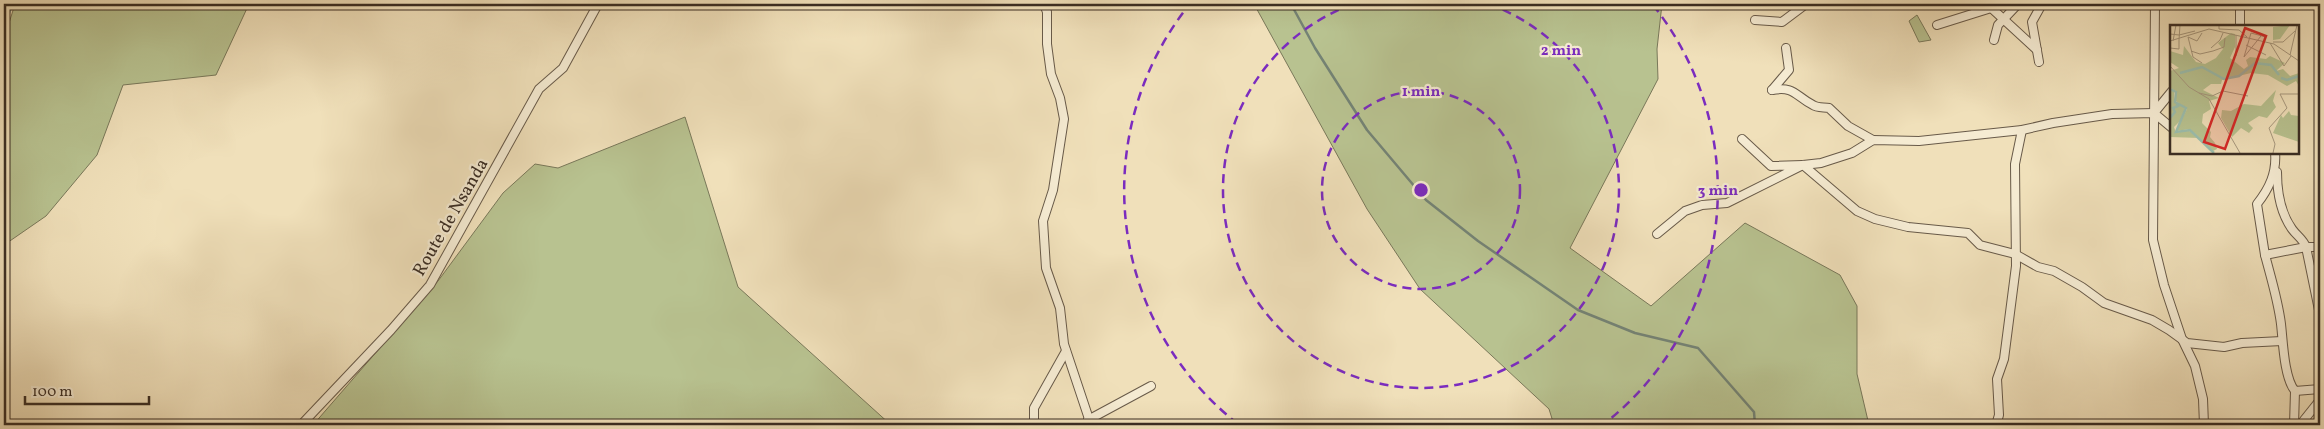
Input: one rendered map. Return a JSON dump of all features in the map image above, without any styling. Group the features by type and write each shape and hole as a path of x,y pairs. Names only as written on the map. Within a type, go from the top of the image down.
{"street":[{"name":"Route de Nsanda","path":"302,425 391,330 430,285 539,89 563,68 598,4"},
{"path":"1044,4 1047,12 1047,44 1051,74 1060,98 1064,118 1053,190 1043,221 1044,238 1046,268 1060,308 1066,352 1090,422 1151,386"},
{"path":"1755,20 1782,22 1806,4"},
{"path":"1937,25 1988,6 2004,4"},
{"path":"1994,40 1998,25 2018,4"},
{"path":"2039,62 2032,22 2042,4"},
{"path":"2155,4 2153,240 2164,285 2182,340 2195,366 2203,399 2204,425"},
{"path":"2240,4 2240,25"},
{"path":"1988,6 2037,50"},
{"path":"1786,48 1789,70 1772,90 1782,88 1795,91 1814,106 1829,108 1848,126 1873,140 1919,141 2022,130 2112,114 2154,113 2170,126"},
{"path":"2154,113 2170,93"},
{"path":"1996,425 1999,415 1997,380 2004,359 2016,254 2015,164 2022,130"},
{"path":"1742,139 1771,166 1821,163 1852,153 1873,140"},
{"path":"2275,154 2277,197 2292,228 2304,240 2320,315"},
{"path":"2276,164 2268,190 2257,204 2264,255 2276,300 2282,341 2292,387 2295,392 2294,425"},
{"path":"1803,165 1857,210 1875,219 1908,227 1968,233 1980,245 2016,254 2038,267 2054,271 2082,287 2104,303 2152,320 2187,343 2224,347 2242,343 2282,341"},
{"path":"1657,234 1685,211 1702,206 1727,203 1803,165"},
{"path":"2264,255 2306,247 2320,247"},
{"path":"1034,425 1034,408 1066,352"},
{"path":"2295,392 2320,390"},
{"path":"2300,425 2320,400"}],"green space":[{"path":"15,4 249,4 216,75 123,85 97,155 46,216 4,245 4,39"},
{"path":"1254,4 1662,4 1657,49 1658,79 1570,248 1651,306 1745,223 1840,275 1857,306 1857,374 1869,425 1554,425 1549,409 1420,289 1367,209"},
{"path":"1917,15 1931,40 1919,42 1909,21"},
{"path":"685,117 738,287 891,425 313,425 438,281 503,193 535,164 558,168"}],"waterway":[{"path":"4,9 5,4"},
{"path":"1291,4 1315,48 1367,130 1426,200 1478,241 1578,310 1635,333 1698,348 1754,412 1755,425"}]}
